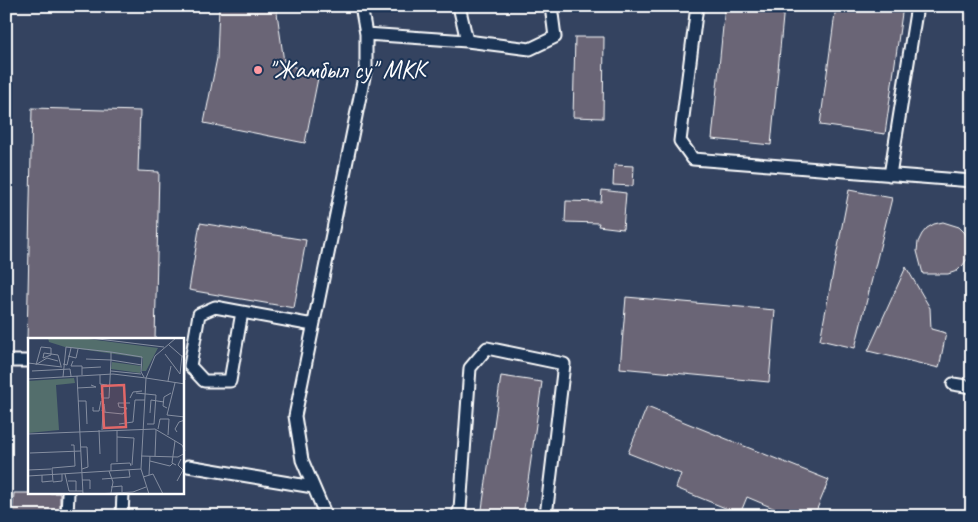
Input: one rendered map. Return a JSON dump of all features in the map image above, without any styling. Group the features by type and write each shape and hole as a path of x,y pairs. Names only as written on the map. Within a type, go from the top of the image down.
{"lane":[{"path":"326,516 302,460 295,416 312,324 366,67 366,34 361,6"},
{"path":"459,6 467,41"},
{"path":"366,34 467,41 530,49 555,37 551,6"},
{"path":"697,6 680,141 693,159 972,181"},
{"path":"890,175 917,6"},
{"path":"242,312 230,381 204,381 190,366 199,314 215,307 312,324"},
{"path":"457,516 460,509 470,368 487,348 564,364 546,516"},
{"path":"6,361 28,361"},
{"path":"954,384 972,387"},
{"path":"188,466 313,487"},
{"path":"68,494 68,516"},
{"path":"122,516 123,494"}],"building":[{"name":"\"Жамбыл су\" МКК","path":"219,6 276,6 284,62 318,78 305,143 204,123 217,58"},
{"path":"725,6 784,6 771,145 712,139"},
{"path":"836,6 903,6 885,134 820,125"},
{"path":"575,37 604,37 603,118 573,117"},
{"path":"32,108 140,111 138,171 159,172 155,338 28,338 27,340"},
{"path":"614,165 634,166 633,186 613,185"},
{"path":"602,190 626,193 623,229 598,226 599,223 565,222 566,201 601,202"},
{"path":"849,190 892,198 855,348 820,340"},
{"path":"943,222 959,227 965,233 968,240 968,258 957,271 948,274 923,274 917,251 918,242 927,228"},
{"path":"200,223 306,240 294,308 189,290"},
{"path":"906,267 930,308 931,329 946,333 939,368 868,351"},
{"path":"626,297 775,310 769,382 620,368"},
{"path":"501,376 542,382 523,516 481,516"},
{"path":"647,407 829,480 814,516 792,516 747,497 740,514 676,488 681,474 628,453"},
{"path":"14,493 60,494 60,516 12,516"}],"place":[{"name":"\"Жамбыл су\" МКК","path":"258,70"}]}
